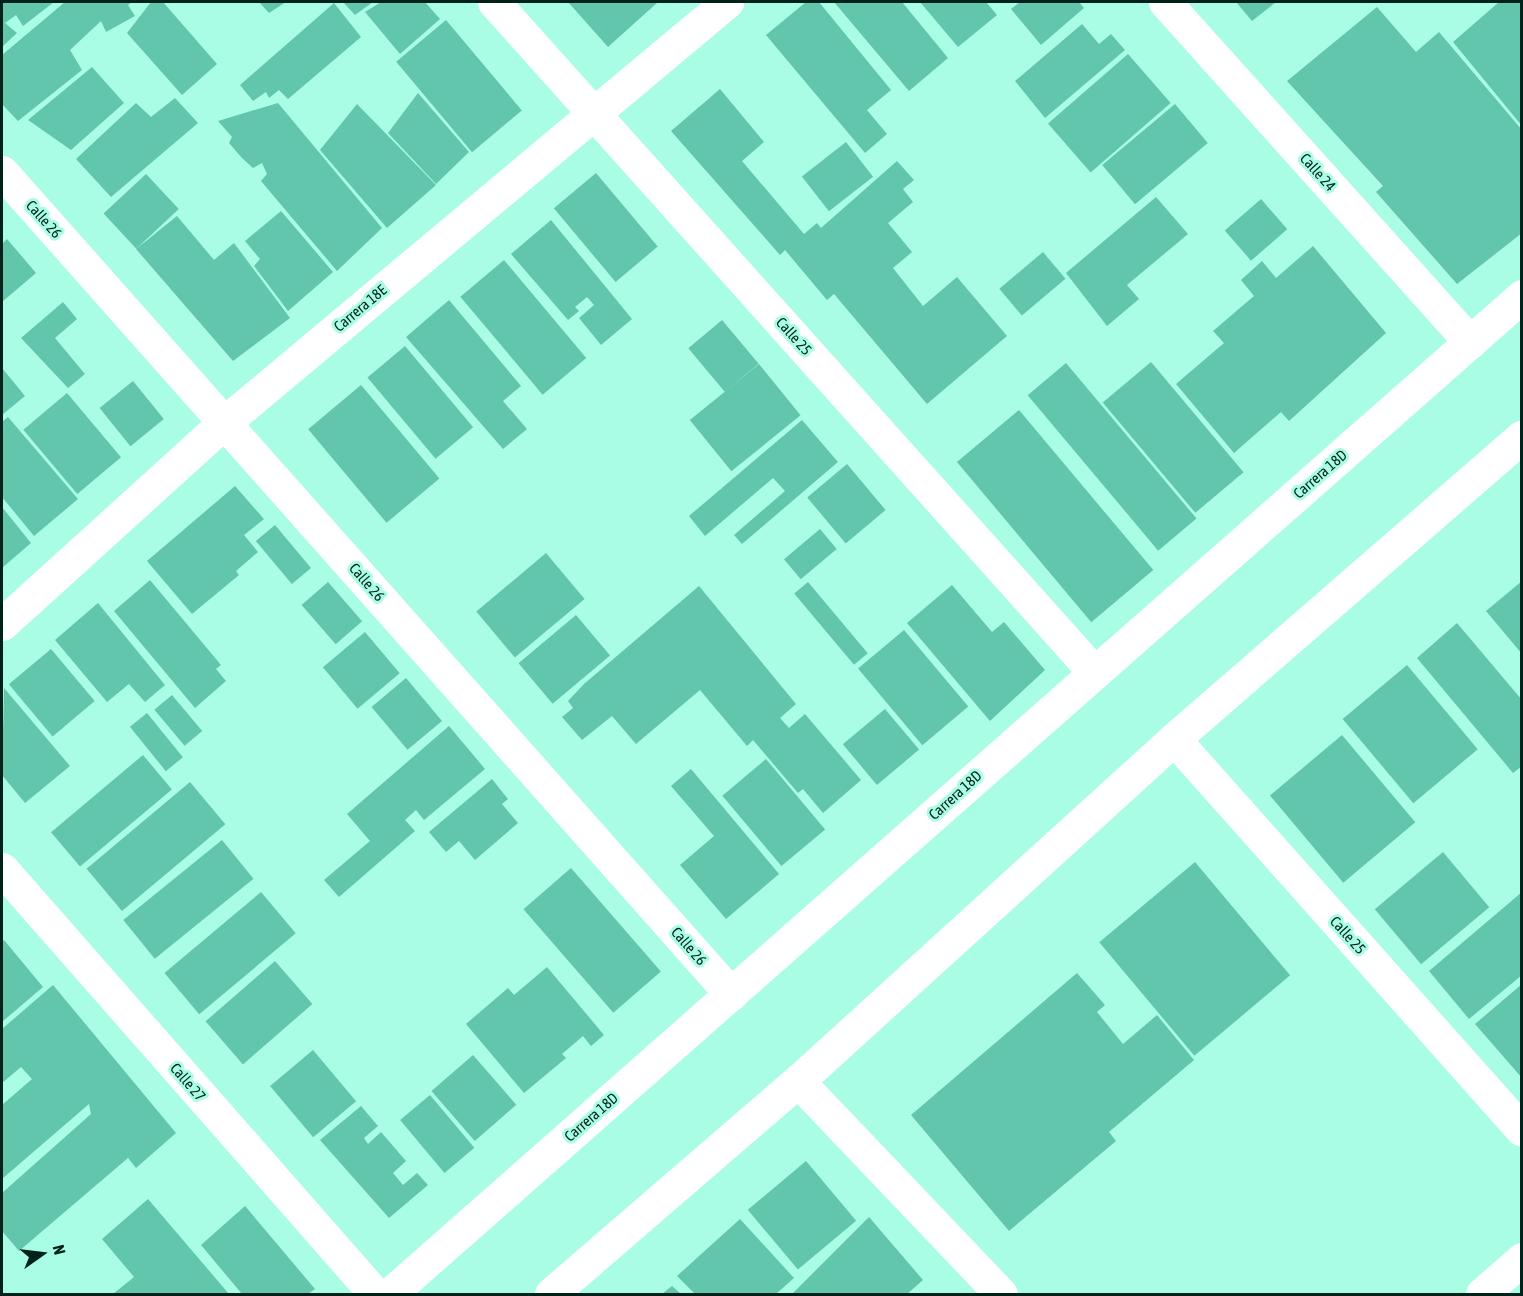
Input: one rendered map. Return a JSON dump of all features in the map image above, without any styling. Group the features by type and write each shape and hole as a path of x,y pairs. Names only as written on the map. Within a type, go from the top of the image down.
{"street":[{"name":"Calle 25","path":"494,2 1094,672"},
{"name":"Carrera 18E","path":"2,624 225,422 727,2"},
{"name":"Calle 24","path":"1165,2 1470,342"},
{"name":"Calle 26","path":"2,172 731,994"},
{"name":"Carrera 18D","path":"390,1294 1521,296"},
{"path":"551,1294 798,1081 1174,739 1521,436"},
{"name":"Calle 25","path":"1174,739 1521,1130"},
{"name":"Calle 27","path":"2,868 375,1294"},
{"path":"798,1081 1001,1294"},
{"path":"1482,1294 1521,1259"}],"building":[{"path":"2,2 54,2 23,26 16,15 5,23 17,33 2,47"},
{"path":"65,2 132,2 128,5 135,16 106,32 101,21 70,50 82,70 18,121 2,104 2,55"},
{"path":"151,2 163,2 217,64 182,95 127,33"},
{"path":"259,2 286,2 269,13"},
{"path":"343,2 373,2 355,15"},
{"path":"381,2 425,2 440,19 400,54 365,12"},
{"path":"568,2 658,2 608,47"},
{"path":"806,2 819,2 891,90 867,110 887,134 865,153 766,35"},
{"path":"834,2 902,2 948,58 909,91"},
{"path":"920,2 986,2 997,15 958,47"},
{"path":"1020,2 1079,2 1084,8 1041,45 1011,9"},
{"path":"1236,2 1276,2 1252,21"},
{"path":"1499,2 1522,2 1522,126 1453,42"},
{"path":"334,3 361,37 288,99 279,90 269,98 266,92 253,101 240,85"},
{"path":"1377,7 1416,52 1439,32 1522,130 1522,233 1457,284 1376,192 1383,186 1287,81"},
{"path":"446,20 522,110 472,152 396,62"},
{"path":"1082,24 1099,44 1111,34 1125,50 1045,118 1015,81"},
{"path":"1128,54 1171,103 1091,173 1048,124"},
{"path":"92,67 124,103 71,150 28,120"},
{"path":"720,89 764,142 742,161 804,234 817,223 821,228 897,161 914,180 903,189 913,202 888,223 912,252 893,268 923,306 957,277 1007,336 927,404 834,294 827,300 785,250 780,255 671,131"},
{"path":"418,93 469,152 436,184 388,133"},
{"path":"175,98 198,123 111,197 76,159 136,103 151,117"},
{"path":"278,103 382,228 337,271 261,181 267,174 262,163 253,168 242,158 229,143 232,137 218,121"},
{"path":"357,104 436,185 387,228 320,150"},
{"path":"1175,104 1208,143 1135,204 1102,165"},
{"path":"846,142 873,177 829,211 802,176"},
{"path":"596,173 658,247 616,282 554,208"},
{"path":"146,174 179,209 136,249 104,214"},
{"path":"1156,197 1188,234 1127,285 1139,299 1107,326 1066,273"},
{"path":"1261,199 1287,229 1251,261 1225,230"},
{"path":"281,211 333,272 288,311 254,266 260,259 245,241"},
{"path":"177,216 214,260 234,243 290,318 233,361 136,249"},
{"path":"551,220 632,319 601,345 579,318 594,305 587,297 575,307 579,311 568,320 511,254"},
{"path":"7,239 36,273 2,302 2,244"},
{"path":"1313,246 1386,333 1289,421 1281,412 1234,453 1176,384 1224,343 1213,331 1254,296 1241,280 1262,261 1276,278"},
{"path":"1043,252 1065,279 1022,315 999,289"},
{"path":"504,260 586,358 543,395 460,297"},
{"path":"449,300 521,386 503,401 527,429 503,449 406,337"},
{"path":"63,302 77,319 55,338 85,374 68,388 21,338"},
{"path":"722,320 759,364 725,392 688,348"},
{"path":"405,346 473,427 436,459 367,377"},
{"path":"1151,362 1244,472 1195,513 1103,402"},
{"path":"1066,363 1196,519 1158,551 1028,395"},
{"path":"759,364 801,415 731,471 690,420"},
{"path":"2,368 25,396 2,415"},
{"path":"133,381 164,419 130,446 100,408"},
{"path":"361,385 439,478 387,523 308,429"},
{"path":"67,393 121,457 77,494 23,430"},
{"path":"1019,410 1153,570 1091,622 957,462"},
{"path":"8,417 78,499 34,536 2,497 2,422"},
{"path":"802,420 838,462 742,544 734,535 785,491 773,478 705,536 689,516"},
{"path":"847,464 886,510 846,543 807,497"},
{"path":"235,486 264,519 244,535 258,552 236,571 239,575 192,614 147,561"},
{"path":"2,507 31,543 2,568"},
{"path":"275,525 311,568 292,584 256,541"},
{"path":"820,529 837,549 801,579 784,559"},
{"path":"546,553 585,599 515,657 476,611"},
{"path":"150,580 221,665 216,669 226,681 195,708 114,611"},
{"path":"1522,581 1522,654 1486,611"},
{"path":"328,582 362,621 336,644 302,605"},
{"path":"808,582 868,653 854,665 794,594"},
{"path":"952,585 992,632 1004,622 1045,670 990,721 907,623"},
{"path":"699,586 796,704 780,718 789,728 805,714 861,780 823,813 803,789 798,793 753,740 747,746 700,690 636,744 612,716 582,740 562,717 573,708 568,701 584,684"},
{"path":"98,603 165,685 145,702 129,684 107,702 55,640"},
{"path":"576,615 610,656 553,704 519,663"},
{"path":"1457,623 1522,700 1522,766 1513,773 1417,658"},
{"path":"904,630 968,707 922,745 858,669"},
{"path":"365,632 400,673 358,709 323,667"},
{"path":"51,649 95,701 53,736 9,684"},
{"path":"1407,665 1478,749 1413,803 1343,719"},
{"path":"406,678 442,721 408,750 372,707"},
{"path":"4,688 70,766 25,803 2,775"},
{"path":"172,695 202,731 185,746 154,710"},
{"path":"885,709 919,750 877,785 843,744"},
{"path":"147,713 183,757 166,771 130,727"},
{"path":"449,726 485,769 424,820 416,810 405,820 415,831 339,897 324,880 370,841 347,814"},
{"path":"1342,735 1415,822 1343,883 1270,795"},
{"path":"143,755 172,789 80,867 51,832"},
{"path":"766,759 825,829 781,866 722,796"},
{"path":"691,769 779,874 726,919 680,865 714,836 671,786"},
{"path":"492,779 508,799 502,804 518,823 475,860 459,841 446,852 429,832"},
{"path":"190,782 225,824 122,911 87,869"},
{"path":"222,840 253,879 155,959 123,920"},
{"path":"1443,852 1489,907 1421,964 1375,909"},
{"path":"1195,862 1290,975 1194,1056 1099,942"},
{"path":"571,868 661,971 613,1013 523,909"},
{"path":"261,892 296,933 199,1014 164,973"},
{"path":"1522,892 1522,975 1469,1019 1429,971"},
{"path":"4,940 43,987 2,1022 2,942"},
{"path":"275,961 312,1004 243,1064 206,1021"},
{"path":"547,967 604,1035 591,1046 583,1036 562,1054 566,1058 524,1093 466,1024 508,988 514,995"},
{"path":"1077,973 1105,1005 1097,1012 1123,1044 1157,1015 1194,1060 1109,1132 1116,1141 1009,1231 911,1115"},
{"path":"1522,984 1522,1078 1475,1024"},
{"path":"53,985 176,1133 136,1168 128,1158 19,1251 2,1231 2,1193 91,1114 89,1104 2,1179 2,1105 32,1079 21,1067 2,1083 2,1029"},
{"path":"313,1050 356,1101 313,1137 270,1086"},
{"path":"473,1055 516,1105 475,1141 431,1091"},
{"path":"430,1095 474,1148 444,1173 400,1120"},
{"path":"361,1106 378,1126 364,1138 368,1144 381,1132 406,1161 393,1173 403,1185 417,1173 428,1185 389,1218 320,1140"},
{"path":"806,1161 856,1221 798,1270 748,1210"},
{"path":"148,1199 229,1294 113,1294 134,1277 102,1239"},
{"path":"245,1206 315,1289 308,1294 242,1294 201,1245"},
{"path":"869,1217 923,1280 907,1294 792,1294"},
{"path":"740,1219 794,1278 776,1294 695,1294 677,1276"},
{"path":"672,1286 681,1294 662,1294"}]}
